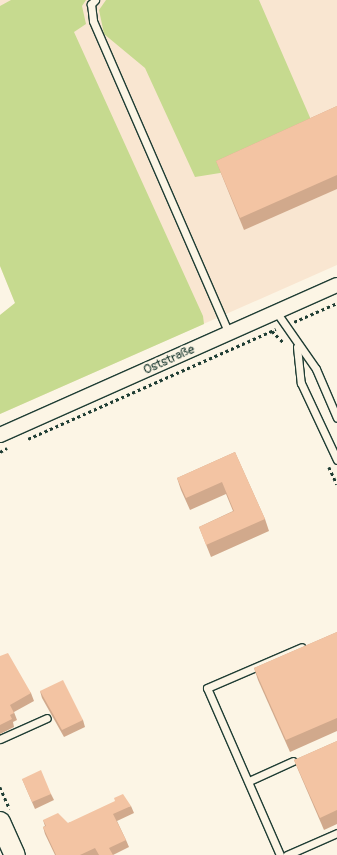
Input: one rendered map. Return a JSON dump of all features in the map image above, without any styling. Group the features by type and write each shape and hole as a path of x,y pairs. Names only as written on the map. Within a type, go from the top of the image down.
{"main road":[{"path":"0,822 15,855"}],"street":[{"name":"Oststraße","path":"0,435 337,285"}],"lane":[{"path":"95,0 91,4 93,20 229,334"},
{"path":"277,313 297,347 316,369 337,418"},
{"path":"297,347 301,383 337,460"},
{"path":"280,855 249,781 207,688 308,645"},
{"path":"0,739 47,718"},
{"path":"249,781 293,761"},
{"path":"287,855 337,832"}],"path":[{"path":"22,442 337,303"},
{"path":"0,452 14,445"}],"shaded area":[{"path":"0,0 337,0 337,265 0,414 0,315 15,303 0,266"}],"green space":[{"path":"11,0 86,0 82,6 86,24 74,32 203,316 204,324 0,414 0,315 15,303 0,266 0,6"},
{"path":"106,0 259,0 315,129 220,173 195,177 145,68 104,34 99,10"}],"building":[{"path":"337,106 337,175 240,218 216,161"},
{"path":"235,452 265,519 206,545 199,527 234,511 222,482 186,498 177,478"},
{"path":"337,632 337,718 286,740 254,668"},
{"path":"8,653 31,693 10,705 14,713 10,715 12,719 0,725 0,656"},
{"path":"63,680 83,720 62,730 40,691"},
{"path":"337,741 337,810 320,818 294,760"},
{"path":"41,770 51,794 32,802 22,779"},
{"path":"123,794 131,806 113,814 126,840 109,848 113,855 99,855 95,848 80,855 56,855 43,827 46,826 43,820 58,813 68,823 115,801 114,798"}]}
